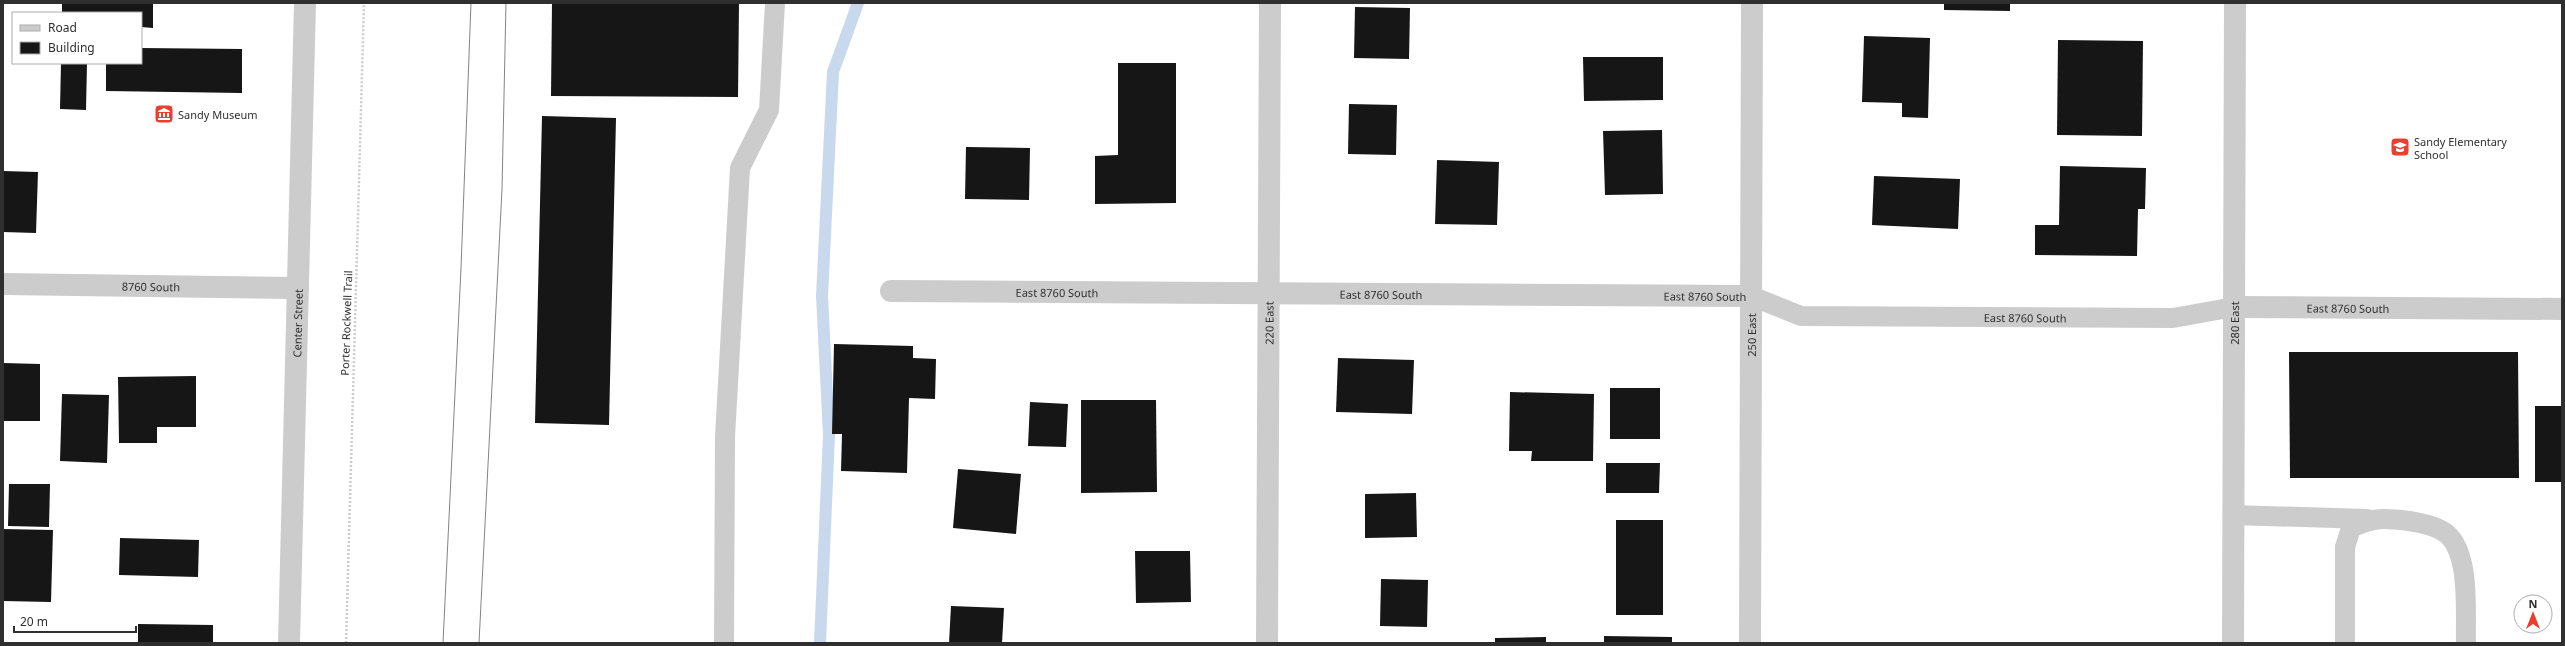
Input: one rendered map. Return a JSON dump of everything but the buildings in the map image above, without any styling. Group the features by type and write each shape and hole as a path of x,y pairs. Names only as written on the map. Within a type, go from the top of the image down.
{"street":[{"name":"Center Street","path":"289,643 304,3"},
{"name":"220 East","path":"1267,643 1270,294 1270,3"},
{"name":"250 East","path":"1750,643 1752,3"},
{"name":"280 East","path":"2233,643 2235,3"},
{"name":"8760 South","path":"3,284 298,288"},
{"name":"East 8760 South","path":"891,290 1270,294 1751,296"},
{"name":"East 8760 South","path":"2234,308 2562,309"}],"lane":[{"path":"724,643 725,437 740,168 769,110 775,3"},
{"name":"East 8760 South","path":"1751,296 1800,316 2172,318 2234,308"},
{"path":"2234,515 2369,519 2415,522 2439,529 2448,535 2457,548 2463,567 2466,643"},
{"path":"2345,643 2345,547 2351,528 2369,519"}],"path":[{"name":"Porter Rockwell Trail","path":"346,643 364,3"}],"waterway":[{"path":"820,643 829,435 822,296 833,72 858,3"}],"tram line":[{"path":"443,643 461,268 471,3"},
{"path":"479,643 502,189 506,3"}],"place":[{"name":"Sandy Museum","path":"164,114"},
{"name":"Sandy Elementary School","path":"2400,147"}]}
